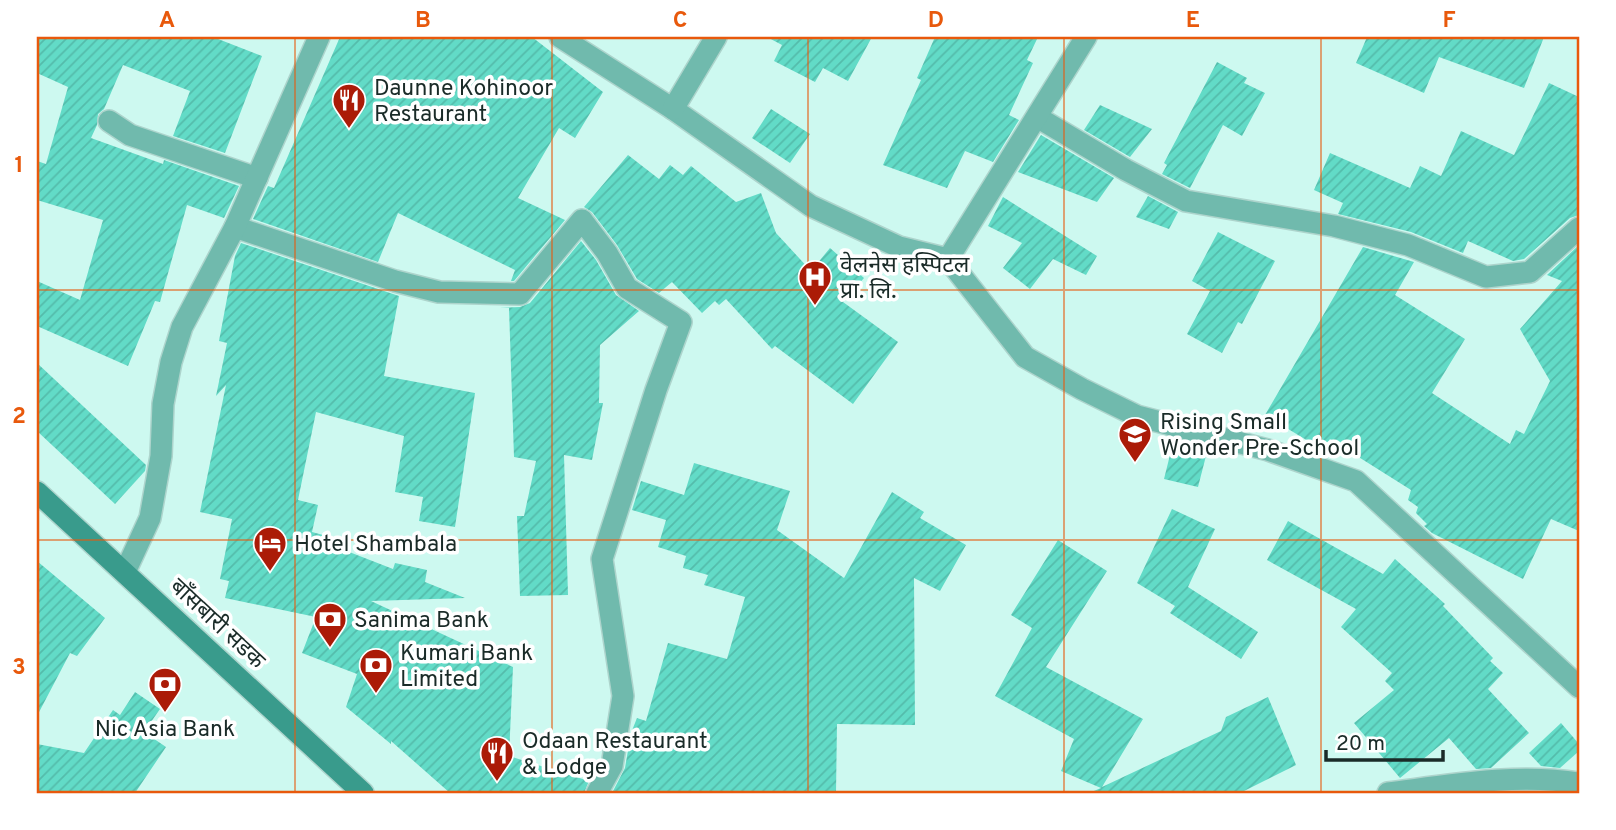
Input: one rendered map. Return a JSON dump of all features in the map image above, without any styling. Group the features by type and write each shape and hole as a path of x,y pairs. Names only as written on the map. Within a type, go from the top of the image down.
{"main road":[{"name":"बाँसबारी सडक","path":"37,492 363,793"}],"street":[{"path":"125,572 150,518 161,456 163,404 171,362 182,327 234,227 319,37"},
{"path":"560,37 673,108 811,206 899,247 948,258 1025,356 1082,389 1137,416 1268,450 1356,481 1579,687"},
{"path":"673,108 716,37"},
{"path":"948,258 1086,37"},
{"path":"1037,117 1126,170 1186,201 1334,226 1408,245 1486,277 1530,272 1579,228"},
{"path":"109,121 130,135 257,178"},
{"path":"234,227 395,281 439,292 520,293 582,220 607,253 627,288 681,322 656,390 602,559 623,696 612,766 597,793"},
{"path":"1388,793 1470,782 1560,780 1579,783"}],"building":[{"path":"37,37 213,37 262,56 225,153 173,136 190,91 123,65 104,109 98,114 97,125 91,138 163,164 164,160 239,186 224,218 187,205 160,302 155,301 128,366 37,326 37,281 80,300 103,220 37,200 37,161 46,164 68,87 37,73"},
{"path":"340,37 532,37 603,92 575,138 559,128 518,198 565,220 514,281 511,281 515,270 398,213 378,262 253,219 268,186 274,188"},
{"path":"767,37 872,37 848,81 823,68 815,82 774,61 782,45"},
{"path":"935,37 1038,37 1027,60 1033,63 1009,115 1019,120 993,162 965,151 947,188 883,165 921,80 917,78"},
{"path":"1367,37 1544,37 1524,88 1439,57 1424,93 1356,63"},
{"path":"1217,62 1247,78 1244,83 1265,93 1242,136 1223,125 1190,188 1162,174 1167,165 1164,163"},
{"path":"1549,83 1579,97 1579,215 1570,218 1524,259 1513,261 1468,241 1463,253 1411,232 1338,214 1343,203 1314,190 1330,153 1410,188 1420,166 1441,176 1461,131 1514,155"},
{"path":"1100,105 1152,129 1130,157 1084,130"},
{"path":"771,109 810,134 790,163 752,138"},
{"path":"1041,135 1114,178 1097,202 1018,172"},
{"path":"628,155 659,179 670,165 683,175 691,166 736,202 761,193 776,233 811,271 830,248 864,278 843,302 898,342 853,404 775,346 772,349 726,299 719,305 715,301 702,313 672,282 659,293 637,279 617,245 592,212 584,207"},
{"path":"1148,196 1178,212 1169,229 1136,217"},
{"path":"1003,197 1097,256 1086,275 1053,259 1030,289 1003,268 1022,243 988,226"},
{"path":"1218,232 1275,261 1242,324 1238,322 1222,353 1187,334 1210,291 1192,281"},
{"path":"581,241 596,260 616,295 639,311 600,345 599,403 603,403 592,460 564,455 568,595 520,596 517,516 524,516 536,461 514,457 509,308 500,308 520,307 530,303"},
{"path":"241,243 399,296 384,376 475,393 455,527 419,521 423,497 395,492 404,436 316,412 298,500 318,505 312,532 323,535 321,541 393,569 395,563 427,570 425,582 465,598 371,601 513,667 509,756 589,781 584,793 450,793 391,741 391,744 346,707 357,674 302,653 316,617 225,598 229,581 220,579 232,519 200,512 226,385 216,396 227,343 219,341 235,256"},
{"path":"1579,245 1579,531 1551,519 1523,579 1432,533 1416,513 1418,507 1408,500 1411,490 1330,439 1323,450 1265,415 1363,247 1414,262 1395,295 1465,339 1432,393 1510,444 1516,430 1524,434 1550,381 1520,329 1562,281 1547,275"},
{"path":"37,363 146,465 145,471 115,504 37,431"},
{"path":"1173,443 1207,452 1198,487 1164,479"},
{"path":"694,463 790,491 777,530 844,578 892,492 924,512 920,518 966,545 940,591 914,578 915,725 837,724 836,793 612,793 625,768 631,733 637,718 646,721 668,643 727,659 745,597 704,585 708,575 683,568 686,556 658,547 666,520 632,510 641,481 684,495"},
{"path":"1172,509 1215,529 1188,587 1258,632 1241,659 1170,613 1175,606 1137,583"},
{"path":"1288,521 1383,574 1395,559 1445,604 1443,606 1493,658 1490,661 1503,673 1488,689 1529,733 1491,768 1476,769 1449,738 1400,778 1354,723 1394,690 1385,681 1392,673 1341,627 1356,609 1267,560"},
{"path":"1058,540 1107,571 1046,667 1143,719 1102,787 1221,731 1226,717 1268,697 1296,765 1240,793 1089,793 1101,788 1061,771 1074,739 995,696 1032,628 1011,615"},
{"path":"37,561 105,618 77,656 70,653 37,716"},
{"path":"135,692 160,709 144,732 166,747 135,793 37,793 37,744 84,753 113,710 120,715"},
{"path":"1561,723 1579,744 1579,751 1560,768 1541,766 1529,753"}],"place":[{"name":"Daunne Kohinoor Restaurant","path":"349,130"},
{"name":"वेलनेस हस्पिटल प्रा. लि.","path":"815,307"},
{"name":"Rising Small Wonder Pre-School","path":"1135,464"},
{"name":"Hotel Shambala","path":"270,573"},
{"name":"Sanima Bank","path":"330,649"},
{"name":"Kumari Bank Limited","path":"376,695"},
{"name":"Nic Asia Bank","path":"165,714"},
{"name":"Odaan Restaurant & Lodge","path":"497,783"}]}
